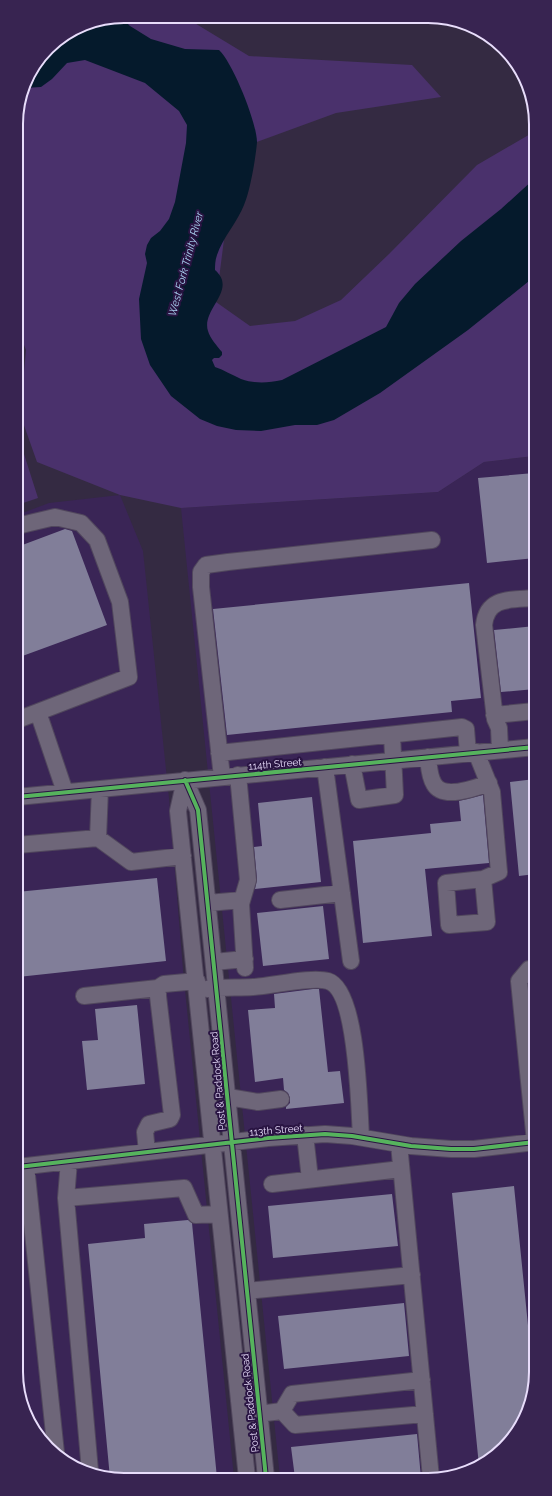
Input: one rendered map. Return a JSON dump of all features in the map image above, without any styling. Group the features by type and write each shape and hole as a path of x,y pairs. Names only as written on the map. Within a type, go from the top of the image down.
{"street":[{"path":"23,525 55,517 81,523 97,540 120,602 129,677 23,718"},
{"path":"222,777 201,587 201,572 206,565 432,540"},
{"path":"500,750 499,728 494,716 484,616 490,607 500,601 529,599"},
{"path":"38,712 65,792"},
{"path":"494,716 529,713"},
{"path":"219,753 465,727 472,753 489,783 492,792 499,872 483,879"},
{"path":"352,764 359,800 395,795 392,735"},
{"name":"114th Street","path":"23,796 529,747"},
{"path":"428,757 431,778 434,786 440,790 460,792 489,783"},
{"path":"325,767 351,961"},
{"path":"214,962 245,964 241,904 248,880 238,775"},
{"name":"Post & Paddock Road","path":"185,780 178,812 246,1473"},
{"name":"Post & Paddock Road","path":"185,780 198,810 266,1473"},
{"path":"98,838 100,788"},
{"path":"23,844 98,838 130,862 183,856"},
{"path":"280,900 342,893"},
{"path":"208,903 242,900"},
{"path":"529,970 519,981 529,1060"},
{"path":"84,996 158,988 164,984 217,988 254,987 317,980 330,981 339,989 348,1010 353,1034 357,1069 361,1137"},
{"path":"147,1152 145,1132 149,1124 170,1119 172,1115 158,988"},
{"path":"227,1099 234,1098 258,1102 281,1099"},
{"name":"113th Street","path":"23,1167 212,1144 325,1134 361,1137 399,1144 451,1149 474,1149 529,1143"},
{"path":"310,1135 315,1179"},
{"path":"399,1144 431,1473"},
{"path":"69,1161 66,1198 90,1467"},
{"path":"272,1184 401,1169"},
{"path":"23,1183 55,1445"},
{"path":"66,1198 184,1188 196,1215 219,1214"},
{"path":"247,1291 412,1275"},
{"path":"282,1411 292,1394 422,1380"},
{"path":"240,1416 282,1411"},
{"path":"282,1411 295,1425 425,1414"}],"shaded area":[{"path":"118,23 195,23 249,56 412,65 441,97 336,113 251,144 226,224 216,302 250,326 295,321 341,300 477,165 529,135 529,457 484,462 438,492 181,508 120,495 37,462 23,422 23,382 26,350 23,342 23,118 26,98 40,68 48,57 68,40 85,31 98,26"},
{"path":"23,451 38,498 23,503"},
{"path":"529,457 529,1378 526,1398 519,1417 504,1439 478,1459 454,1470 434,1473 279,1473 181,508 438,492 484,462"},
{"path":"120,495 143,551 169,798 183,970 233,1473 118,1473 92,1468 79,1463 63,1452 40,1428 33,1417 25,1392 23,1378 23,513 49,503"}],"water":[{"name":"West Fork Trinity River","path":"127,23 151,39 185,49 219,50 225,57 249,108 257,142 254,165 246,199 241,211 219,249 215,261 215,270 221,277 223,285 209,315 207,323 210,336 222,352 222,355 219,358 214,358 212,360 215,367 241,379 251,382 282,380 386,327 399,303 415,284 461,241 501,209 529,184 529,281 468,330 380,393 334,420 317,425 295,425 261,431 236,430 217,426 200,419 171,396 150,365 141,339 139,299 147,263 145,254 147,245 151,238 160,231 169,219 175,202 186,143 187,125 179,111 145,83 85,60 67,63 52,79 41,87 30,88 40,68 48,57 68,40 85,31 104,25"}],"building":[{"path":"529,473 529,559 487,563 478,478"},
{"path":"65,529 72,531 107,625 23,656 23,545"},
{"path":"469,583 481,698 451,701 452,712 227,735 213,609"},
{"path":"529,627 529,690 501,692 494,630"},
{"path":"529,780 529,875 519,876 510,782"},
{"path":"483,795 489,863 425,869 432,936 363,943 353,841 431,833 430,824 461,821 459,801"},
{"path":"312,797 321,882 255,889 257,879 254,847 262,846 258,803"},
{"path":"157,878 166,961 23,976 23,891"},
{"path":"323,906 329,959 263,966 257,913"},
{"path":"319,989 328,1072 340,1071 344,1103 286,1109 290,1103 290,1098 288,1093 284,1090 283,1078 255,1082 248,1010 275,1008 274,994"},
{"path":"137,1005 145,1084 87,1090 82,1041 98,1040 95,1009"},
{"path":"514,1186 529,1335 529,1378 526,1398 519,1417 504,1439 478,1459 452,1193"},
{"path":"392,1194 398,1246 273,1258 268,1206"},
{"path":"188,1220 192,1223 217,1473 109,1472 88,1244 145,1238 144,1224"},
{"path":"404,1303 409,1356 284,1369 278,1316"},
{"path":"417,1434 421,1473 294,1473 291,1447"}],"cycle path":[{"path":"23,796 529,748"},
{"path":"185,780 198,810 265,1473"},
{"path":"23,1166 268,1138 325,1134 352,1136 411,1146 451,1149 474,1149 529,1143"}]}
